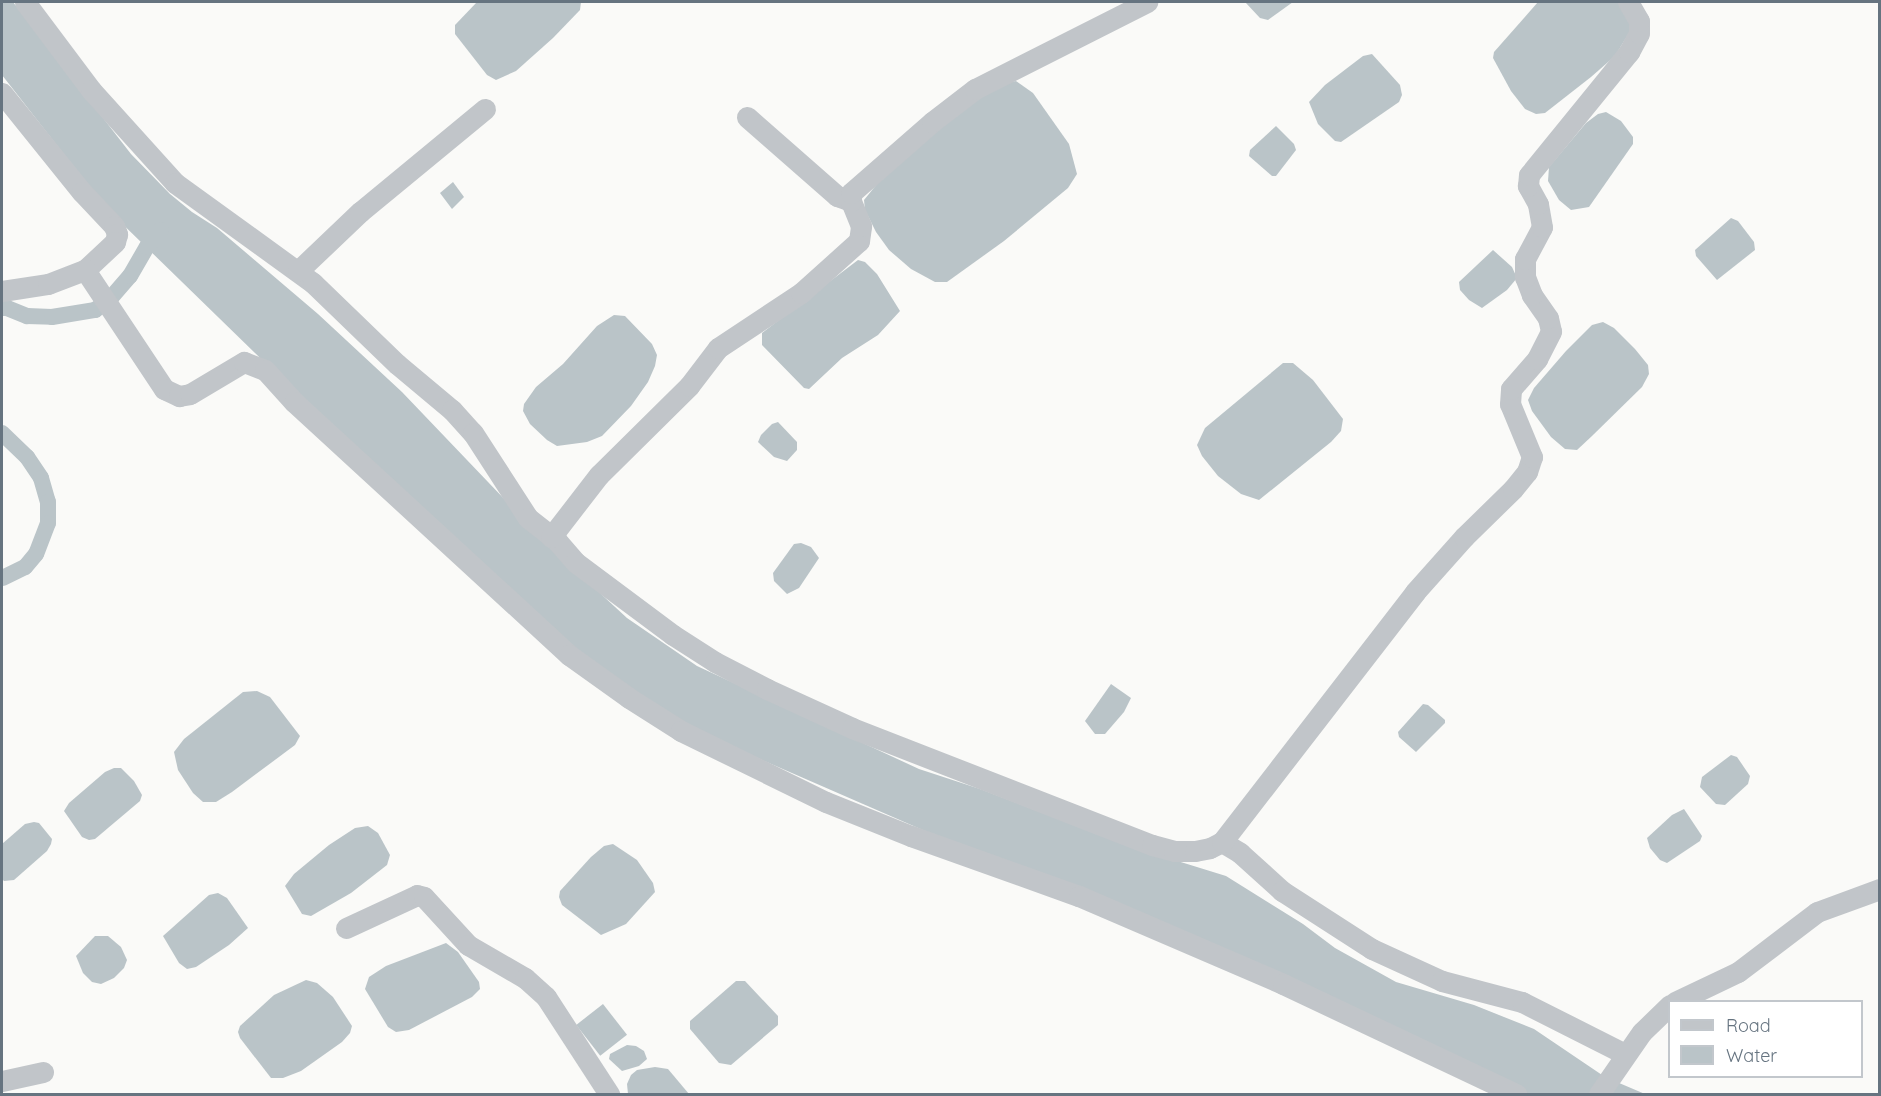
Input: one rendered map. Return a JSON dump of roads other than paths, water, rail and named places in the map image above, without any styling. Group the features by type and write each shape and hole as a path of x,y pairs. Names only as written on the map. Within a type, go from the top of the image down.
{"street":[{"path":"25,2 91,90 175,183 298,271 397,364 452,410 473,433 528,518 551,537 575,562 674,635 715,662 852,728 1152,845 1174,851 1195,851 1210,848 1222,842 1415,592 1464,537 1514,489 1527,471 1532,457 1510,404 1511,389 1537,359 1551,331 1548,318 1532,295 1525,277 1525,259 1542,227 1538,204 1528,186 1529,175 1629,52 1639,33 1639,21 1628,2"},
{"path":"551,537 599,475 688,386 718,348 801,293 859,241 861,226 851,201 851,193 932,122 975,89 1147,2"},
{"path":"2,93 81,192 114,226 117,234 115,242 88,275 2,291"},
{"path":"298,271 360,212 485,109"},
{"path":"747,117 837,196 851,201"},
{"path":"88,275 157,382 172,395 189,394 244,363 265,370 294,402 569,655 681,731 826,802 911,836 1079,896 1283,984 1516,1095"},
{"path":"1222,842 1240,853 1282,891 1372,949 1442,981 1522,1002 1622,1060"},
{"path":"1680,1000 1738,972 1817,912 1880,889"},
{"path":"346,928 417,895 424,897 468,945 525,978 546,997 609,1095"},
{"path":"1599,1095 1646,1027 1668,1007"},
{"path":"2,1081 44,1072"}],"water":[{"path":"2,2 13,2 131,154 170,194 217,228 318,314 402,392 550,547 627,618 697,666 919,769 980,789 1129,846 1226,876 1303,924 1335,948 1396,982 1474,1005 1534,1029 1605,1077 1645,1094 1529,1094 661,716 525,616 105,207 2,75"},
{"path":"477,2 581,2 580,10 553,38 516,71 496,80 487,75 455,34 455,25"},
{"path":"1245,2 1293,2 1268,20 1260,18"},
{"path":"1538,2 1622,2 1632,28 1615,56 1545,113 1536,114 1525,109 1511,91 1493,58 1494,52"},
{"path":"1372,54 1400,85 1402,95 1399,102 1341,142 1335,141 1318,124 1309,102 1325,85 1363,56"},
{"path":"1016,81 1033,93 1069,144 1077,174 1068,188 1004,241 947,282 935,282 911,269 889,250 876,232 865,210 864,200 881,179 950,118 1001,84"},
{"path":"1606,112 1621,121 1633,137 1633,144 1589,207 1571,210 1559,200 1548,181 1549,167 1586,123 1598,114"},
{"path":"1276,126 1294,144 1296,150 1276,176 1272,176 1249,156 1250,150"},
{"path":"453,182 464,197 452,209 440,193"},
{"path":"1731,218 1738,221 1754,242 1755,250 1717,280 1696,256 1695,250"},
{"path":"1493,250 1512,267 1517,278 1507,290 1482,308 1469,300 1460,290 1459,282"},
{"path":"858,260 865,262 877,274 900,311 878,335 842,358 809,389 804,388 762,345 762,333"},
{"path":"614,315 625,316 652,344 657,355 655,366 648,382 631,406 602,436 587,442 557,446 530,424 523,411 524,404 536,387 563,364 597,326"},
{"path":"1603,322 1614,328 1635,349 1648,365 1649,374 1642,387 1577,450 1565,449 1551,437 1532,411 1528,400 1534,388 1566,351 1592,325"},
{"path":"1283,363 1293,363 1313,380 1343,419 1341,431 1331,442 1259,500 1241,494 1218,476 1202,456 1197,445 1205,428"},
{"path":"778,422 797,442 797,450 787,461 774,457 758,442 761,435 772,424"},
{"path":"801,543 811,547 819,558 799,588 787,594 774,581 773,573 794,544"},
{"path":"1111,684 1131,698 1124,712 1105,734 1095,734 1085,721"},
{"path":"257,691 270,697 300,736 295,745 232,792 216,802 203,802 193,793 178,770 174,752 184,739 243,692"},
{"path":"1423,704 1428,705 1445,720 1445,723 1416,752 1399,737 1398,732"},
{"path":"1731,755 1737,757 1750,776 1748,784 1725,805 1716,804 1700,787 1702,777"},
{"path":"121,768 134,781 142,795 140,801 95,839 89,840 82,837 64,811 69,803 105,772"},
{"path":"1684,809 1702,836 1700,841 1667,863 1660,860 1650,848 1647,838 1672,815"},
{"path":"39,823 52,839 51,844 47,851 14,880 4,881 2,879 2,844 25,824"},
{"path":"368,826 378,833 390,855 387,865 351,893 311,916 302,914 285,886 294,874 329,845 355,828"},
{"path":"613,844 637,860 653,883 655,892 626,924 601,935 562,905 559,897 560,891 591,857 604,846"},
{"path":"218,893 227,898 248,928 229,945 196,967 187,969 179,963 163,936 209,895"},
{"path":"95,936 108,936 121,947 127,960 124,968 114,978 101,984 92,982 83,973 76,956"},
{"path":"446,943 458,952 479,982 480,989 472,997 409,1030 396,1032 388,1027 365,989 369,977 386,966"},
{"path":"306,980 317,983 333,997 352,1026 350,1033 342,1042 301,1071 283,1078 271,1078 240,1038 238,1032 240,1026 274,995"},
{"path":"736,981 745,981 778,1016 778,1025 731,1065 719,1063 690,1029 690,1021"},
{"path":"603,1004 627,1035 600,1056 576,1025"},
{"path":"627,1045 636,1046 644,1051 647,1059 639,1066 622,1071 609,1059 610,1054"},
{"path":"655,1067 668,1069 689,1094 628,1094 627,1084 631,1075 637,1070"}],"waterway":[{"path":"2,308 27,316 52,317 95,310 109,300 130,276 147,247 161,230"},
{"path":"2,433 27,457 41,478 48,502 48,523 36,554 25,567 2,578"}]}
